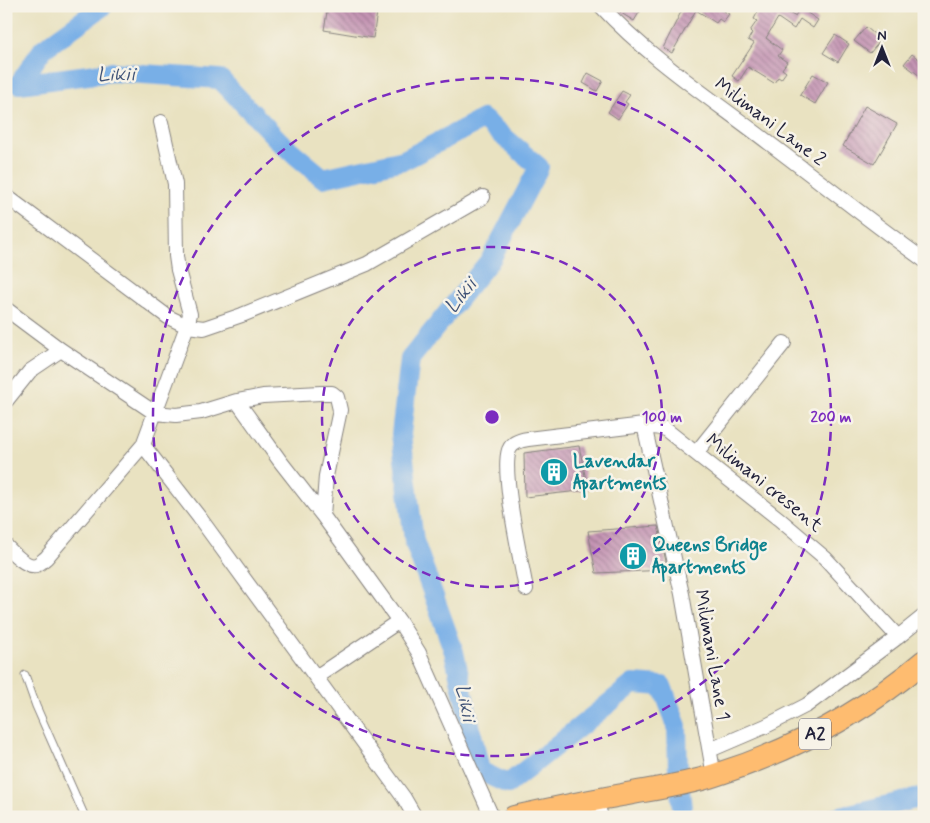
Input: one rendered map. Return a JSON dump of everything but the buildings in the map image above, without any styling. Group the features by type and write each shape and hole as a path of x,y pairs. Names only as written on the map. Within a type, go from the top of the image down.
{"highway":[{"name":"A2","path":"514,817 599,808 651,789 704,778 782,750 834,724 902,679 924,660"}],"street":[{"name":"Milimani Lane 2","path":"600,6 619,26 710,100 924,260"},
{"path":"6,546 27,563 33,566 38,565 143,445 156,412 190,314 176,256 175,184 161,122"},
{"path":"6,196 168,316 187,326 204,328 367,264 483,198"},
{"path":"6,309 60,350 156,412 176,415 201,412 237,401 263,396 332,393 337,397 340,410 326,476 323,516"},
{"path":"696,453 784,343"},
{"path":"6,400 34,368 60,350"},
{"path":"237,401 399,621 419,653 492,817"},
{"name":"Milimani cresent","path":"526,589 510,498 508,475 510,449 519,441 528,439 644,425 665,429 779,519 825,558 898,637"},
{"name":"Milimani Lane 1","path":"644,425 682,594 710,750 704,778"},
{"path":"143,445 199,517 316,677 404,798 415,817"},
{"path":"710,750 766,726 807,704 924,616"},
{"path":"316,677 399,621"}],"lane":[{"path":"25,675 36,706 84,817"}],"waterway":[{"name":"Likii","path":"103,6 43,49 19,84 112,72 220,79 280,142 323,178 404,160 483,119 539,167 491,259 410,359 401,434 414,541 454,652 480,771 508,784 633,684 662,686 677,726 678,773 683,817"},
{"name":"Likii","path":"836,817 924,797"}],"place":[{"name":"Lavendar Apartments","path":"554,472"},
{"name":"Queens Bridge Apartments","path":"633,556"}]}
